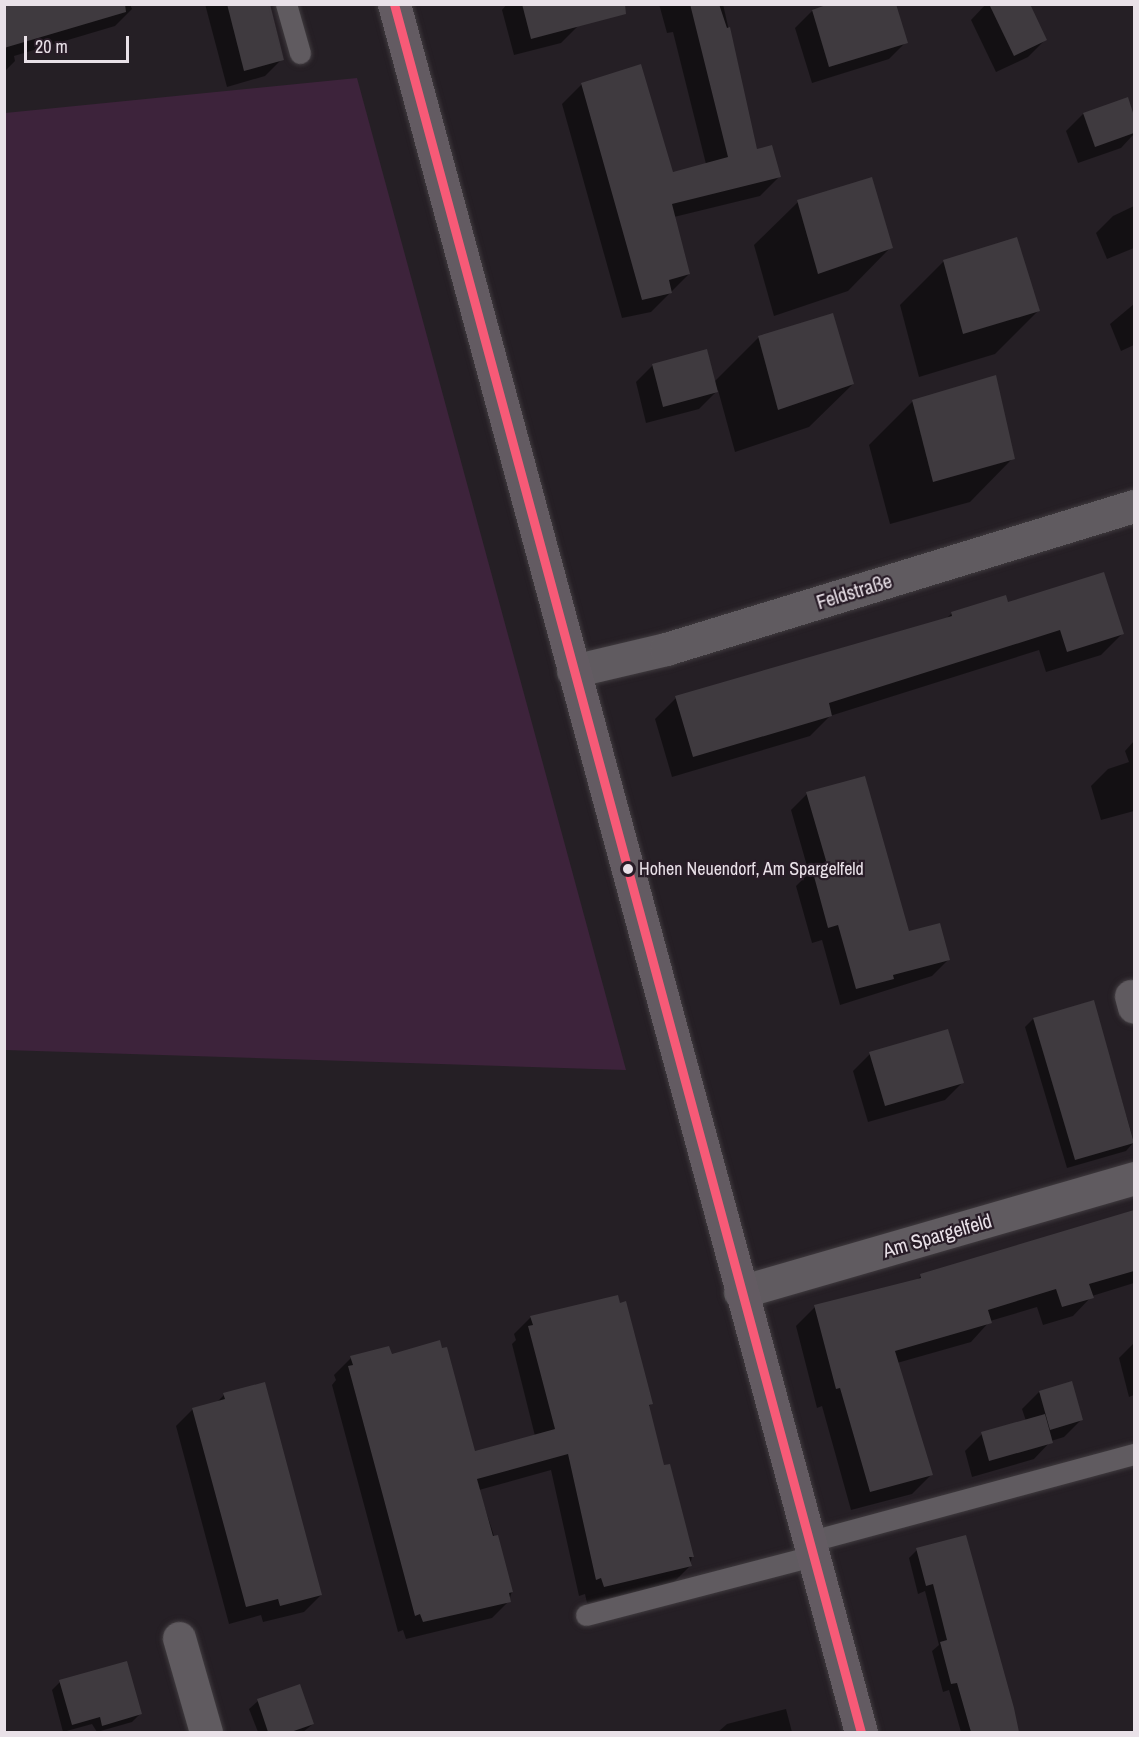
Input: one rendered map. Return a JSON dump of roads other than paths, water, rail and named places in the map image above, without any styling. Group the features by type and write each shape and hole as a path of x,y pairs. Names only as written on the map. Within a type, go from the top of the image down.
{"main road":[{"path":"394,4 740,1292 861,1732"}],"street":[{"name":"Feldstraße","path":"573,671 666,649 1134,506"},
{"name":"Am Spargelfeld","path":"740,1292 1134,1178"},
{"path":"179,1638 206,1732"}],"lane":[{"path":"291,6 300,53"},
{"path":"586,1615 1134,1454"}],"place":[{"name":"Hohen Neuendorf, Am Spargelfeld","path":"628,869"}]}
